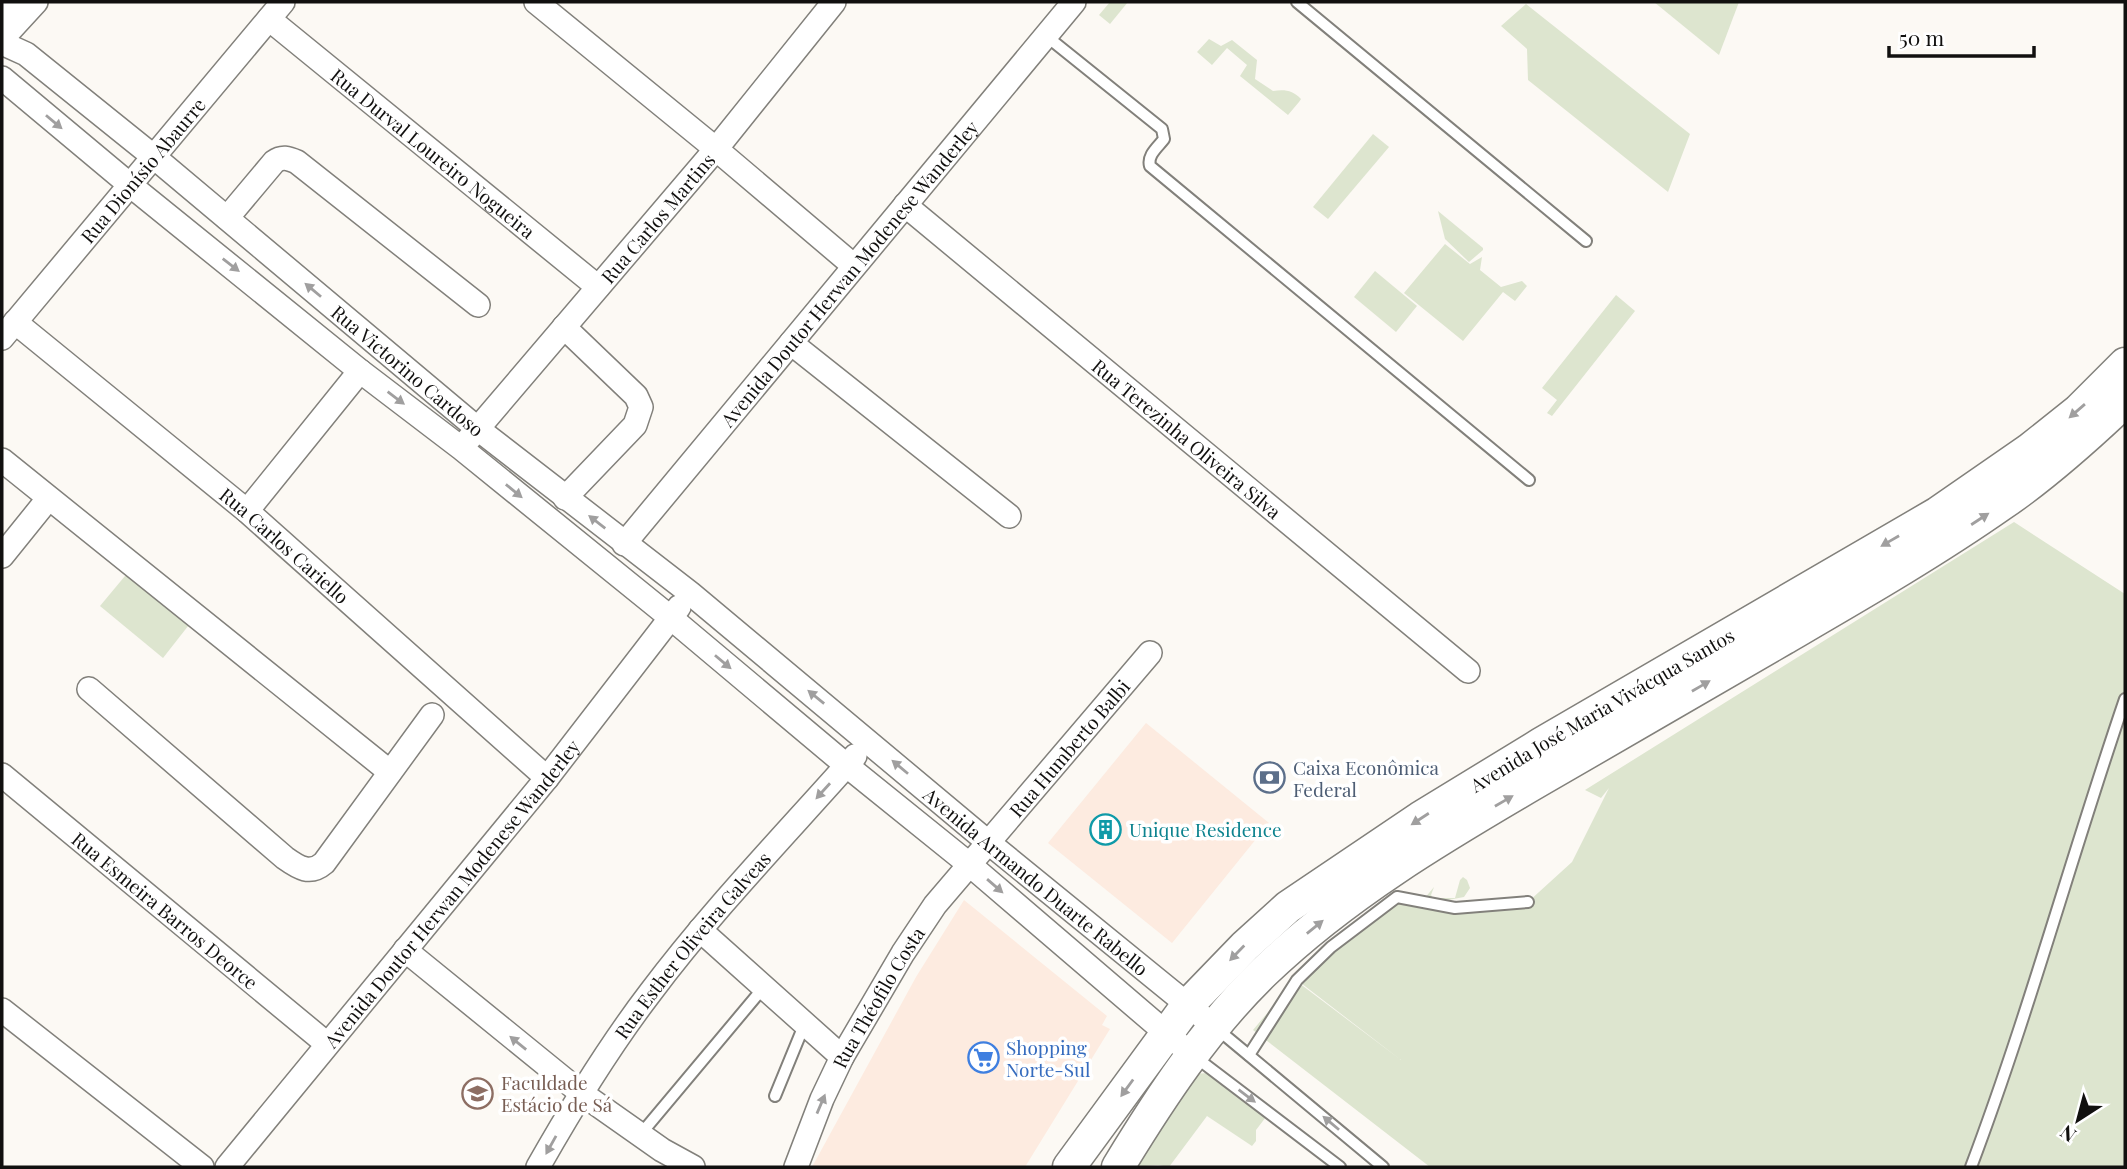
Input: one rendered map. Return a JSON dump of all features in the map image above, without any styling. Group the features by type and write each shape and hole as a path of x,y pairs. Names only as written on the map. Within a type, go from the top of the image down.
{"main road":[{"name":"Avenida José Maria Vivácqua Santos","path":"1069,1167 1188,1006 1245,946 1288,907 1420,818 1541,744 1938,513 2039,443 2078,411 2125,364"},
{"name":"Avenida José Maria Vivácqua Santos","path":"1118,1167 1192,1055 1262,974 1314,926 1402,864 1485,813 1928,552 2004,503 2094,431 2125,401"}],"street":[{"path":"10,12 36,2"},
{"path":"536,2 854,266"},
{"name":"Rua Carlos Martins","path":"478,429 716,149 833,2"},
{"name":"Avenida Doutor Herwan Modenese Wanderley","path":"624,544 1074,2"},
{"name":"Rua Dionísio Abaurre","path":"8,330 276,10"},
{"name":"Rua Durval Loureiro Nogueira","path":"276,10 598,287"},
{"path":"3,46 10,12"},
{"path":"10,12 26,54"},
{"name":"Rua Victorino Cardoso","path":"2,78 360,371 461,448 478,429 154,157 26,54 3,46"},
{"path":"226,218 274,162 279,158 286,158 297,162 478,305"},
{"name":"Rua Terezinha Oliveira Silva","path":"905,205 1468,671"},
{"path":"564,327 636,396 641,407 635,425 565,498"},
{"name":"Rua Carlos Cariello","path":"8,330 247,511 547,778"},
{"path":"791,343 1009,516"},
{"path":"247,511 360,371"},
{"name":"Avenida Armando Duarte Rabello","path":"478,429 690,593 989,843 1215,1027"},
{"name":"Avenida Armando Duarte Rabello","path":"461,448 970,864 1192,1055"},
{"path":"2,460 390,772"},
{"path":"2,556 48,499"},
{"path":"670,618 690,593"},
{"name":"Avenida Doutor Herwan Modenese Wanderley","path":"227,1167 547,778 670,618"},
{"name":"Rua Humberto Balbi","path":"989,843 1150,653"},
{"path":"89,689 285,859 302,869 313,870 324,863 432,715"},
{"name":"Rua Esther Oliveira Galveas","path":"538,1167 618,1036 699,930 868,740"},
{"name":"Rua Esmeira Barros Deorce","path":"2,775 327,1044"},
{"name":"Rua Théofilo Costa","path":"796,1167 822,1099 842,1057 902,953 935,905 989,843"},
{"path":"699,930 842,1057"},
{"path":"405,950 581,1093 640,1135 693,1167"},
{"path":"2,1010 202,1167"}],"lane":[{"path":"1297,2 1586,241"},
{"path":"1045,35 1162,129 1164,139 1151,155 1150,166 1529,480"},
{"path":"1971,1167 2002,1084 2087,810 2125,699"},
{"path":"1250,1055 1297,980 1331,947 1397,897 1455,908 1528,902"},
{"path":"640,1135 764,987"},
{"path":"775,1096 805,1024"},
{"name":"Avenida Armando Duarte Rabello","path":"1215,1027 1383,1167"},
{"name":"Avenida Armando Duarte Rabello","path":"1192,1055 1340,1167"}],"shaded area":[{"path":"1146,723 1269,823 1172,943 1048,843"},
{"name":"Shopping Norte-Sul","path":"964,900 1107,1016 1102,1025 1110,1029 1025,1167 812,1167 916,977"}],"green space":[{"path":"1110,2 1128,2 1110,24 1099,15"},
{"path":"1654,2 1739,2 1719,55"},
{"path":"1526,4 1690,134 1668,192 1528,80 1527,49 1501,26"},
{"path":"1209,39 1221,46 1232,40 1257,60 1255,79 1273,91 1292,92 1301,99 1299,102 1288,115 1240,76 1247,65 1227,48 1212,65 1197,52"},
{"path":"1373,134 1389,147 1328,219 1313,207"},
{"path":"1438,211 1483,248 1469,262 1445,239"},
{"path":"1445,244 1470,264 1482,257 1480,270 1501,287 1522,281 1527,286 1515,301 1503,292 1463,341 1404,293"},
{"path":"1375,271 1417,306 1396,332 1354,297"},
{"path":"1616,295 1635,311 1552,416 1547,413 1557,400 1542,388"},
{"path":"2014,522 2125,594 2125,1167 1430,1167 1253,1030 1295,980 1401,1060 1297,980 1397,897 1424,899 1434,887 1431,895 1433,898 1455,898 1463,877 1470,888 1464,897 1432,903 1528,902 1572,862 1609,788 1601,798 1585,790"},
{"path":"130,570 192,621 163,658 100,606"},
{"path":"1207,1073 1269,1113 1256,1130 1256,1141 1252,1146 1207,1116 1169,1167 1132,1167 1193,1074"}],"place":[{"name":"Caixa Econômica Federal","path":"1270,778"},
{"name":"Unique Residence","path":"1106,829"},
{"name":"Shopping Norte-Sul","path":"983,1058"},
{"name":"Faculdade Estácio de Sá","path":"478,1093"}]}
